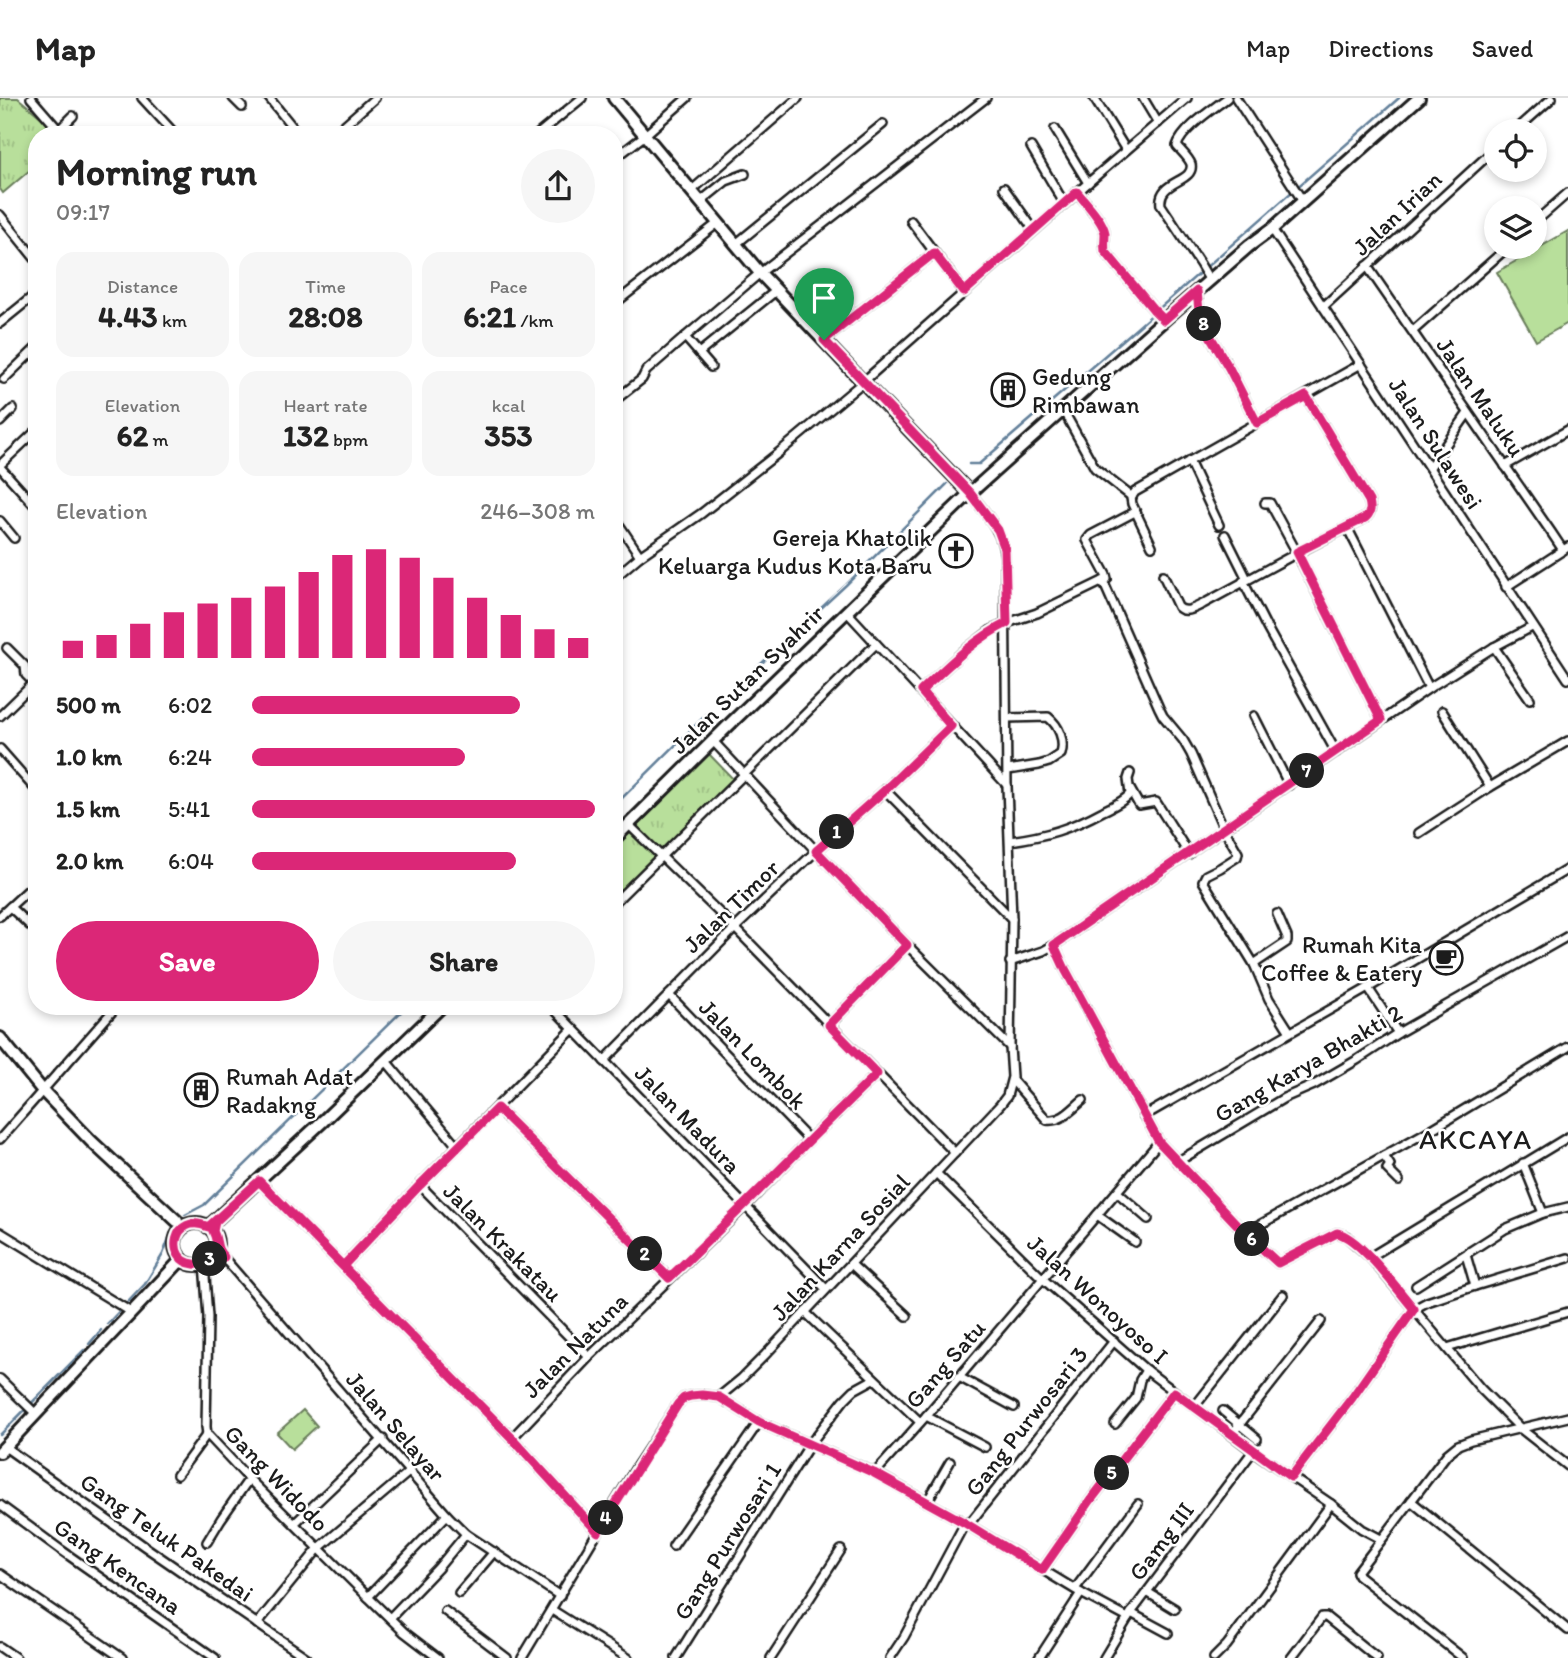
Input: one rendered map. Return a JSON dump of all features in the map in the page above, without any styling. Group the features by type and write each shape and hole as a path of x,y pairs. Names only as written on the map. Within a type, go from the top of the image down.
{"street":[{"path":"31,98 56,126"},
{"path":"142,98 168,126"},
{"path":"233,98 242,107"},
{"path":"270,98 292,126"},
{"path":"342,126 375,98"},
{"path":"548,126 582,98"},
{"path":"614,98 760,273 970,493 998,530 1003,542 1006,575 1012,1080 1047,1120 1055,1121 1061,1118 1083,1100"},
{"path":"623,152 687,98"},
{"path":"691,191 798,98"},
{"path":"623,394 760,273 975,101 986,98"},
{"path":"1094,98 1126,150"},
{"path":"1143,98 1158,123"},
{"path":"623,570 766,463 863,382 1187,98"},
{"path":"1209,281 1161,205 1160,198 1163,191 1186,176 1191,167 1177,146 1179,140 1203,116 1227,98"},
{"path":"1236,98 1300,196"},
{"name":"Jalan Sutan Syahrir","path":"623,831 970,493 1197,291 1272,229 1300,196 1419,98"},
{"path":"1528,119 1552,98"},
{"path":"66,126 73,116"},
{"path":"736,244 883,124"},
{"path":"1055,129 1088,183"},
{"path":"1031,147 1064,204"},
{"name":"Jalan Irian","path":"1323,307 1484,159"},
{"path":"700,202 726,181 745,174"},
{"path":"1004,188 1034,230"},
{"path":"1077,192 1102,226 1105,233 1105,251 1164,320"},
{"path":"1547,211 1568,193"},
{"path":"0,215 28,250"},
{"path":"911,221 964,292"},
{"path":"623,297 718,223"},
{"name":"Jalan Sulawesi","path":"1272,229 1568,679"},
{"path":"824,340 934,253"},
{"path":"1413,331 1494,259"},
{"name":"Jalan Maluku","path":"1367,266 1565,549"},
{"path":"699,353 777,290"},
{"path":"1197,291 1199,311 1206,329 1257,423"},
{"path":"0,323 28,300"},
{"path":"685,337 711,367"},
{"path":"4,379 28,356"},
{"path":"1152,546 1132,504 1132,497 1137,490 1361,364"},
{"path":"1163,575 1178,607 1183,611 1203,604 1369,514 1369,501 1306,396"},
{"path":"0,422 13,410"},
{"path":"1063,410 1095,468 1132,497"},
{"path":"1430,467 1468,413"},
{"path":"1505,466 1568,430"},
{"path":"28,439 0,466 28,498"},
{"path":"1189,461 1219,525"},
{"path":"1265,503 1270,503 1297,552 1381,720"},
{"path":"921,691 975,641 990,631 1037,613 1107,579 1088,544 1088,538 1135,512"},
{"path":"0,521 14,538"},
{"path":"1347,527 1429,688"},
{"path":"623,530 640,556"},
{"path":"1225,535 1245,580 1336,752"},
{"path":"1506,587 1565,549"},
{"path":"1103,581 1159,708 1191,754 1224,829 1237,850 1237,857 1206,875 1203,881 1254,964 1269,999 1290,1032"},
{"path":"846,611 1007,786"},
{"path":"1010,962 1054,945 1429,688 1532,627"},
{"path":"623,894 876,644"},
{"path":"7,648 25,666 28,676"},
{"path":"1494,648 1530,699"},
{"path":"0,716 28,688"},
{"path":"1442,711 1490,787"},
{"path":"1254,716 1289,785"},
{"path":"1007,718 1048,717 1056,726 1063,746 1061,754 1049,762 1008,770"},
{"name":"Jalan Timor","path":"604,1061 735,928 951,726"},
{"path":"1419,833 1568,740"},
{"path":"713,741 907,945 1010,1047"},
{"path":"0,749 28,781"},
{"path":"1010,841 1050,834 1077,825 1124,800 1130,795 1130,773"},
{"path":"1130,789 1139,804 1156,802 1189,854"},
{"path":"885,790 1012,919"},
{"path":"629,825 735,928 955,1153"},
{"path":"1144,1116 1368,988 1568,869"},
{"path":"0,916 28,890"},
{"path":"10,907 28,924"},
{"path":"1254,964 1287,942 1277,914"},
{"name":"Gang Karya Bhakti 2","path":"1177,1162 1568,936"},
{"path":"829,1025 907,945"},
{"path":"1054,945 1159,1142 1245,1233 1276,1263 1339,1233 1346,1236 1370,1257 1480,1389 1521,1429 1568,1465"},
{"path":"1368,988 1398,1033"},
{"name":"Jalan Lombok","path":"669,995 809,1140"},
{"path":"0,1139 109,1015"},
{"path":"212,1227 433,1015"},
{"name":"Jalan Madura","path":"560,1015 826,1290"},
{"path":"343,1266 573,1029"},
{"path":"0,1038 43,1091 91,1141 182,1226"},
{"path":"1245,1233 1432,1129 1568,1046"},
{"path":"386,1061 458,1147"},
{"name":"Jalan Natuna","path":"512,1438 589,1357 877,1074"},
{"name":"Jalan Karna Sosial","path":"719,1397 741,1379 1000,1105 1007,1096 1012,1080"},
{"path":"497,1108 669,1278"},
{"path":"1370,1257 1523,1163 1567,1141"},
{"name":"Gang Satu","path":"874,1473 1159,1142"},
{"path":"1384,1156 1391,1165 1387,1169 1399,1181"},
{"path":"1523,1163 1543,1213"},
{"name":"Jalan Wonoyoso I","path":"936,1173 1043,1279 1146,1370 1254,1451 1331,1504 1362,1530 1381,1539"},
{"path":"259,1181 512,1438 598,1532"},
{"name":"Jalan Krakatau","path":"420,1185 589,1357"},
{"path":"1117,1192 1148,1219"},
{"path":"1416,1286 1504,1229 1543,1213 1568,1207"},
{"path":"1097,1215 1135,1242"},
{"path":"182,1226 194,1223 212,1227"},
{"path":"179,1259 175,1242 182,1226"},
{"path":"179,1259 203,1267 218,1254 212,1227"},
{"path":"0,1232 130,1312"},
{"name":"Jalan Selayar","path":"218,1254 447,1515 466,1534 560,1596"},
{"path":"1466,1255 1475,1286"},
{"path":"1291,1477 1352,1398 1414,1309 1475,1286 1568,1258"},
{"path":"3,1450 179,1259"},
{"path":"851,1264 907,1316"},
{"name":"Gang Widodo","path":"203,1267 208,1317 207,1433 249,1479 368,1597 404,1632 438,1658"},
{"path":"1195,1406 1283,1295"},
{"path":"805,1312 874,1379 923,1419 985,1447"},
{"path":"1447,1348 1568,1312"},
{"path":"1232,1434 1321,1321"},
{"name":"Gang Purwosari 3","path":"890,1658 967,1524 1114,1341"},
{"path":"1115,1424 1137,1396 1140,1380 1146,1370"},
{"path":"959,1377 1014,1407"},
{"path":"0,1379 36,1414"},
{"name":"Gang Purwosari 1","path":"676,1658 810,1444 844,1400 854,1390 874,1379"},
{"path":"1042,1570 1090,1501 1174,1392"},
{"path":"522,1658 678,1404 684,1398 702,1395 719,1397 759,1422 874,1473 967,1524 1078,1591 1168,1633"},
{"path":"1223,1411 1257,1439"},
{"path":"1463,1658 1357,1572 1447,1454 1471,1440 1568,1417"},
{"path":"673,1546 759,1422"},
{"path":"177,1475 207,1433"},
{"path":"295,1523 383,1439"},
{"name":"Gang Teluk Pakedai","path":"3,1450 307,1658"},
{"name":"Gamg III","path":"1104,1658 1147,1592 1254,1451"},
{"path":"927,1502 950,1462"},
{"path":"257,1624 319,1548 410,1471"},
{"path":"207,1542 249,1479"},
{"path":"1411,1501 1568,1630"},
{"path":"1039,1658 1078,1591 1138,1504"},
{"path":"1214,1658 1227,1645 1331,1504"},
{"name":"Gang Kencana","path":"0,1505 215,1658"},
{"path":"368,1597 447,1515"},
{"path":"390,1618 466,1534"},
{"path":"772,1658 841,1550"},
{"path":"459,1593 494,1552"},
{"path":"0,1574 122,1658"},
{"path":"1147,1592 1175,1609"},
{"path":"552,1610 628,1658"},
{"path":"445,1612 508,1658"},
{"path":"1291,1658 1320,1618 1324,1617 1377,1658"},
{"path":"0,1647 16,1658"}],"green space":[{"path":"0,98 18,98 51,126 28,126 28,172 3,193 0,189"},
{"path":"1568,231 1568,323 1536,341 1497,272 1520,259 1547,259 1547,243"},
{"path":"708,753 736,782 623,893 623,837"},
{"path":"303,1410 317,1426 292,1449 277,1433"}],"waterway":[{"path":"969,464 979,464 1399,98"},
{"path":"721,701 846,585 947,484"},
{"path":"623,797 710,711"},
{"path":"185,1215 204,1205 398,1015"},
{"path":"107,1324 145,1284 163,1254 171,1233"},
{"path":"89,1344 101,1330"},
{"path":"0,1435 84,1350"}],"place":[{"name":"Gedung Rimbawan","path":"1008,390"},
{"name":"Gereja Khatolik Keluarga Kudus Kota Baru","path":"956,551"},
{"name":"Rumah Kita Coffee & Eatery","path":"1446,958"},
{"name":"Rumah Adat Radakng","path":"201,1090"}],"district":[{"name":"AKCAYA","path":"1476,1139"}],"route":[{"path":"824,340 934,253 964,292 1077,192 1102,226 1105,233 1105,251 1164,320 1197,291 1199,311 1206,329 1257,423 1306,396 1371,508 1365,518 1297,552 1381,720 1054,945 1159,1142 1245,1233 1278,1263 1340,1233 1370,1257 1414,1309 1352,1398 1291,1477 1174,1392 1090,1501 1042,1570 965,1523 874,1473 759,1422 719,1397 702,1395 688,1396 678,1404 598,1532 512,1438 259,1181 208,1227 194,1223 186,1226 175,1242 179,1255 190,1264 204,1263 214,1255 224,1257 216,1249 213,1231 215,1222 225,1213 259,1181 343,1266 497,1108 669,1278 877,1074 829,1025 907,945 816,851 885,790 951,726 921,691 975,641 1007,623 1005,557 998,530 970,493 824,340"}]}
